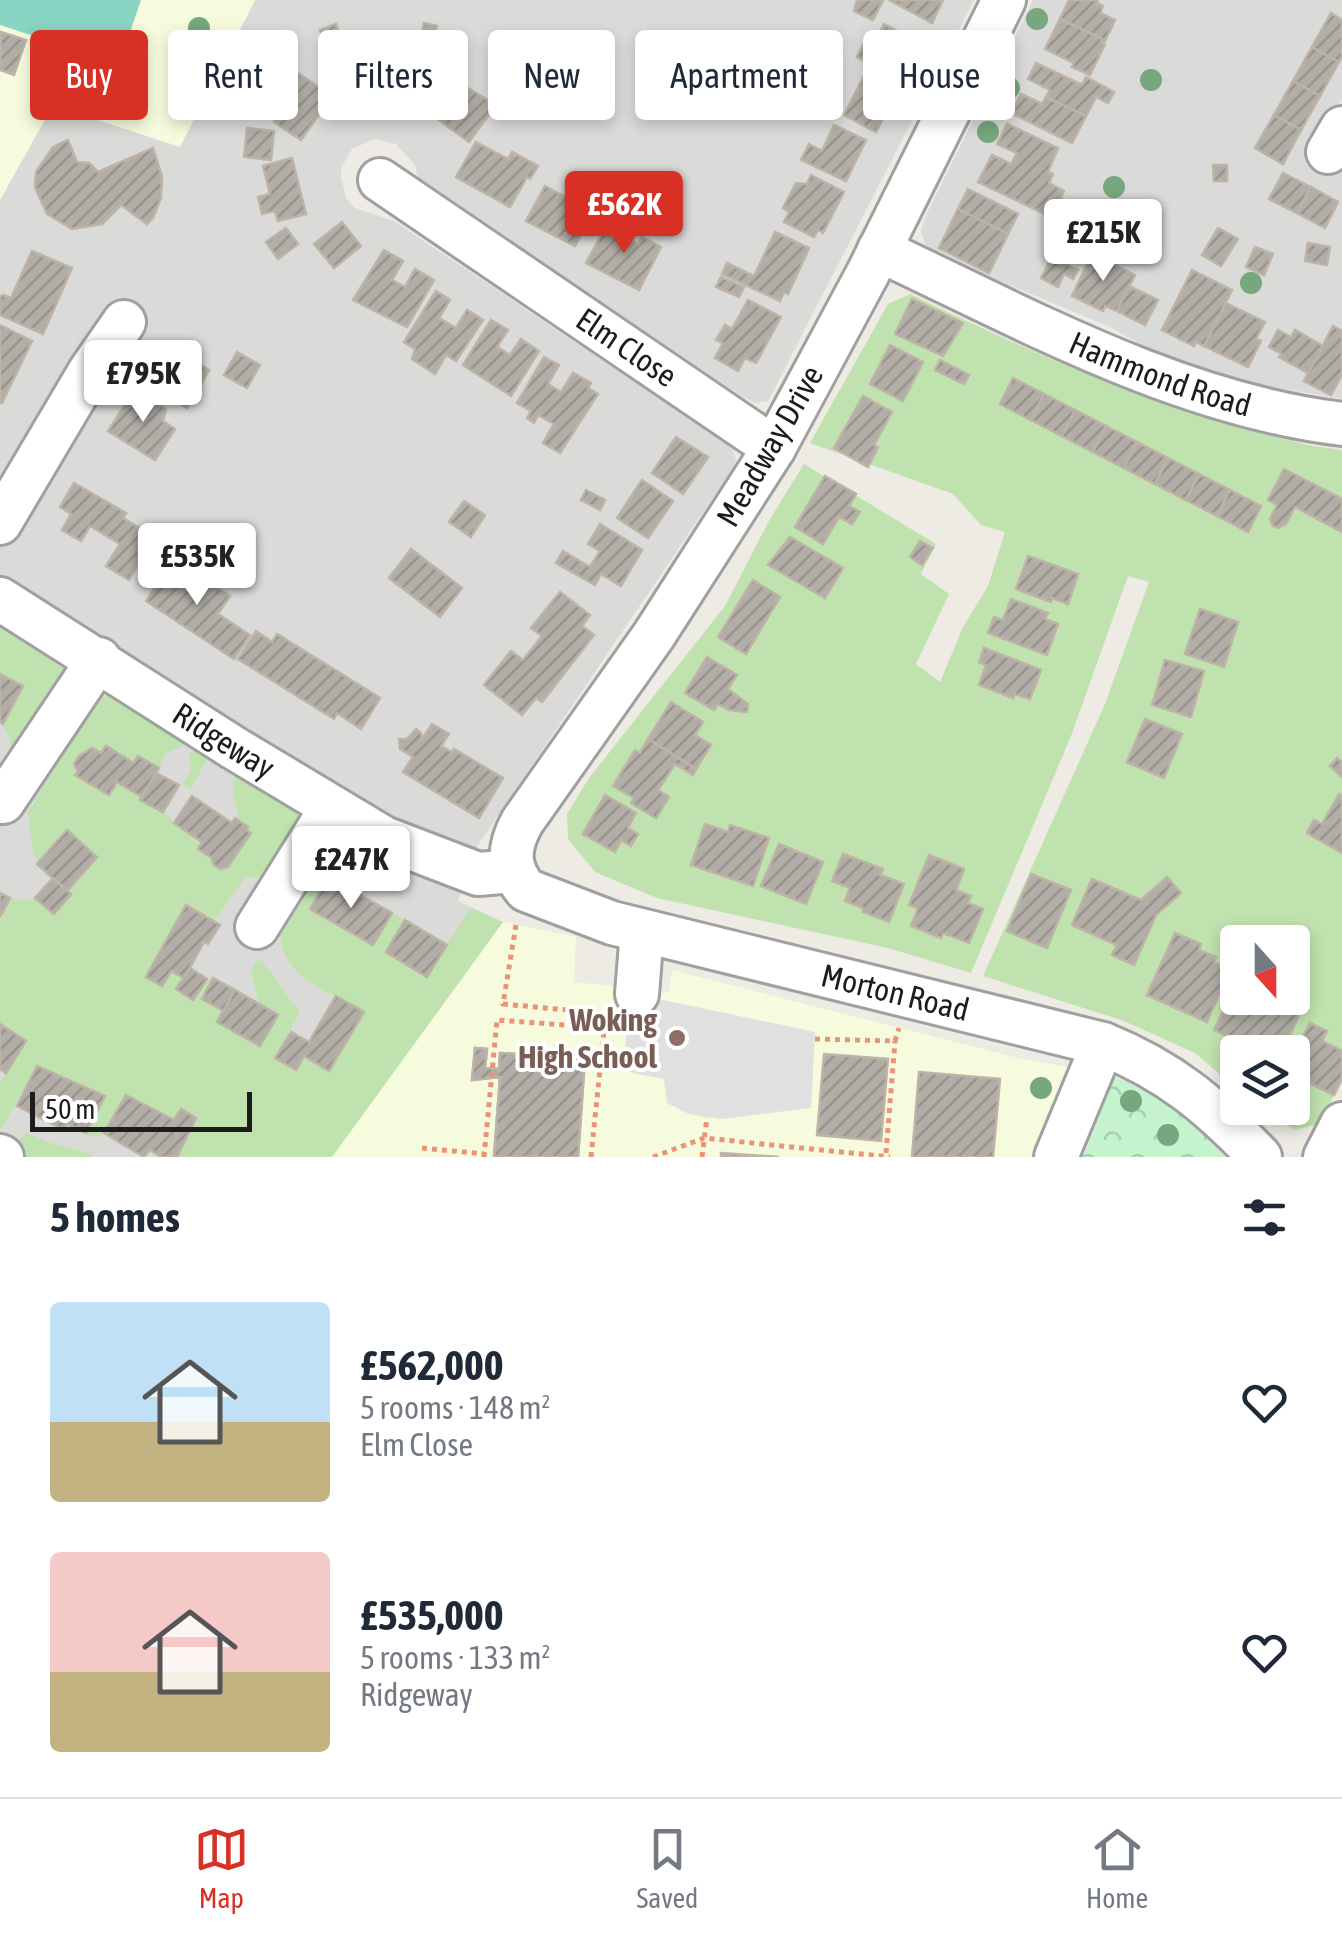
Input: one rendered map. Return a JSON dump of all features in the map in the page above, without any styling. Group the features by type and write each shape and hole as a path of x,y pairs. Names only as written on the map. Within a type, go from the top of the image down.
{"street":[{"name":"Meadway Drive","path":"514,871 509,850 522,822 654,635 774,448 1004,0"},
{"name":"Elm Close","path":"380,180 774,448"},
{"name":"Hammond Road","path":"879,250 1086,347 1167,379 1264,410 1342,424"},
{"path":"0,523 90,371 126,323"},
{"name":"Ridgeway","path":"0,599 384,838 478,874 514,871"},
{"path":"3,802 99,660"},
{"path":"256,927 332,807"},
{"name":"Morton Road","path":"514,871 526,890 536,896 642,930 1103,1044 1142,1060 1182,1084 1216,1111 1260,1157"},
{"path":"622,997 642,930"},
{"path":"1056,1157 1103,1044"},
{"path":"1325,1157 1342,1124"}],"path":[{"path":"516,924 503,1004 578,1011 576,1026"},
{"path":"653,1157 704,1138 888,1156 894,1041 909,996"},
{"path":"591,1157 605,1028 622,997"},
{"path":"422,1148 484,1155 497,1020 605,1028"},
{"path":"815,1039 894,1041"},
{"path":"702,1157 707,1117"}],"shaded area":[{"path":"0,0 255,0 240,30 168,30 168,120 194,120 180,147 98,120 148,120 148,30 30,30 30,120 45,120 0,200"},
{"path":"0,0 141,0 131,30 30,30 30,35 0,25"},
{"path":"255,0 974,0 959,30 863,30 863,120 912,120 768,401 755,403 738,394 418,179 415,165 396,144 374,139 352,149 341,168 341,177 346,198 355,208 394,221 720,439 732,448 736,460 480,842 458,901 503,922 332,1157 0,1157 0,200 45,120 98,120 180,147 194,120 298,120 298,30 240,30"},
{"path":"1033,0 1342,0 1342,99 1314,154 1342,170 1342,399 1244,382 1150,350 1110,327 938,255 925,245 921,230 927,213 973,120 1015,120 1015,36"},
{"name":"Woking High School","path":"503,922 576,937 574,982 669,992 672,970 1014,1057 1102,1074 1225,1157 332,1157"},
{"path":"630,993 815,1032 811,1108 721,1119 689,1114 667,1103 664,1079 623,1071"}],"green space":[{"path":"910,294 1027,349 1147,397 1271,436 1342,450 1342,1080 1319,1124 1294,1130 1286,1125 1310,1125 1310,1035 1220,1035 1220,1074 1195,1053 1124,1021 983,976 1105,704 1149,582 1128,576 1071,736 971,973 888,948 657,898 595,872 568,839 567,814 589,778 725,606 804,464 936,544 921,574 949,594 916,664 940,682 963,627 988,586 1005,532 981,525 953,494 810,443 888,304"},
{"path":"0,625 73,676 8,765 11,740 3,724 23,686 0,674"},
{"path":"118,696 186,738 181,747 166,753 159,768 138,756 134,763 92,748 74,764 76,775 109,795 117,782 142,797 141,801 172,818 202,842 198,849 212,858 219,869 228,867 251,834 235,818 239,812 233,790 237,769 310,805 274,876 245,878 214,921 186,906 146,977 162,986 171,971 184,978 177,990 193,1000 207,979 213,978 224,1011 218,1022 260,1046 278,1015 259,1004 251,972 256,960 262,961 300,1013 274,1056 295,1070 304,1056 330,1070 363,1012 300,975 284,952 280,937 338,843 348,837 377,843 388,875 352,890 328,877 310,909 373,945 392,913 405,920 386,952 426,977 471,908 503,922 332,1157 177,1157 195,1117 181,1109 174,1120 126,1096 97,1138 86,1133 104,1095 37,1066 0,1131 0,1082 26,1041 0,1024 0,917 10,898 35,898 55,914 71,895 67,891 97,858 67,830 39,861 33,854 28,812 96,700"},
{"path":"197,746 211,753 190,789 183,784 191,768 189,756"},
{"path":"1102,1074 1143,1087 1187,1112 1225,1157 1066,1157"},
{"path":"26,1132 92,1154 24,1157 14,1148"}],"building":[{"path":"857,0 883,0 873,20 854,11"},
{"path":"889,0 943,0 932,23"},
{"path":"1069,0 1098,0 1103,6 1100,13 1115,20 1105,41 1060,19"},
{"path":"1331,13 1342,20 1339,62 1312,47"},
{"path":"1060,19 1103,39 1105,44 1090,75 1045,49"},
{"path":"424,23 437,26 436,30 422,30"},
{"path":"1,32 26,40 14,75 0,70"},
{"path":"1312,47 1339,62 1320,96 1293,81"},
{"path":"1036,63 1082,85 1086,77 1114,92 1108,103 1096,97 1086,116 1046,97 1050,90 1028,79"},
{"path":"298,73 318,87 318,116 301,140 274,122 298,120"},
{"path":"863,78 863,120 882,120 876,132 844,115"},
{"path":"1293,81 1320,96 1301,130 1274,115"},
{"path":"468,88 488,100 488,116 469,142 439,120 468,120"},
{"path":"1021,94 1042,104 1046,97 1086,116 1072,143 1015,115"},
{"path":"1274,115 1301,130 1283,164 1255,148"},
{"path":"1007,124 1058,148 1048,172 1053,174 1049,183 1064,191 1059,202 1050,198 1043,213 978,182 992,155 1011,164 1017,153 997,144"},
{"path":"834,125 866,140 846,181 801,160 809,144 822,151"},
{"path":"247,128 274,131 271,160 244,157"},
{"path":"68,140 77,162 89,163 98,172 153,148 162,177 161,198 153,218 147,224 121,205 102,224 72,229 47,214 35,187 36,172 53,147"},
{"path":"476,142 508,159 512,152 538,166 510,207 456,177"},
{"path":"292,158 306,214 278,221 275,211 262,214 258,197 270,194 263,166"},
{"path":"1213,165 1227,165 1227,181 1214,181"},
{"path":"1283,173 1311,187 1297,213 1269,199"},
{"path":"811,175 844,192 823,233 818,230 814,237 784,222 789,212 783,208 796,183 807,184"},
{"path":"545,186 593,212 575,246 526,221"},
{"path":"1311,187 1338,202 1325,228 1297,213"},
{"path":"968,189 1018,214 1008,234 958,209"},
{"path":"958,209 1008,234 989,273 939,248"},
{"path":"342,222 361,246 334,268 314,244"},
{"path":"613,222 634,233 630,240 638,244 642,237 661,247 639,290 586,263 605,228 608,230"},
{"path":"286,228 298,244 278,259 266,242"},
{"path":"1218,228 1238,239 1221,266 1202,255"},
{"path":"775,232 809,248 788,294 784,292 780,301 722,274 727,263 754,276"},
{"path":"1308,243 1330,247 1327,265 1305,261"},
{"path":"1255,247 1273,254 1264,275 1246,267"},
{"path":"384,250 403,261 392,280 405,287 415,269 434,280 407,327 353,300"},
{"path":"32,251 72,268 43,334 0,315 0,297 11,298"},
{"path":"1092,254 1135,275 1117,311 1105,306 1103,311 1072,296"},
{"path":"1052,257 1078,270 1073,279 1064,274 1058,287 1041,278"},
{"path":"1192,270 1232,290 1204,346 1196,342 1194,346 1162,330"},
{"path":"721,277 744,287 739,297 716,287"},
{"path":"1129,286 1158,300 1145,325 1117,311"},
{"path":"436,291 450,300 439,318 456,328 467,310 483,320 456,361 446,355 435,374 412,359 415,349 404,342"},
{"path":"912,299 963,323 943,356 895,334"},
{"path":"748,300 781,317 756,363 745,358 738,371 715,358 723,343 716,340 725,325 732,329"},
{"path":"1226,303 1265,322 1248,367 1204,346"},
{"path":"491,320 508,330 497,347 510,355 521,339 539,351 511,396 463,365"},
{"path":"0,325 32,341 2,403 0,402"},
{"path":"1333,326 1342,331 1342,375 1331,395 1304,381"},
{"path":"1278,330 1291,337 1295,330 1323,346 1308,373 1269,347"},
{"path":"890,345 923,362 903,401 870,384"},
{"path":"177,351 209,370 187,408 141,381 153,361 166,369"},
{"path":"237,352 260,365 247,388 224,375"},
{"path":"544,357 559,365 548,384 561,392 573,373 591,383 588,388 598,394 560,453 543,443 554,424 538,415 534,423 527,418 531,411 517,403"},
{"path":"940,360 969,375 964,384 935,370"},
{"path":"1013,378 1044,394 1031,420 1000,404"},
{"path":"135,389 166,409 163,421 175,429 155,460 108,431"},
{"path":"1044,394 1075,410 1062,436 1031,420"},
{"path":"863,396 892,412 874,445 878,447 868,467 834,448"},
{"path":"1075,410 1106,426 1093,452 1062,436"},
{"path":"1106,426 1137,442 1124,468 1093,452"},
{"path":"676,437 708,457 683,494 652,473"},
{"path":"1137,442 1168,458 1155,484 1124,468"},
{"path":"1168,458 1199,474 1186,500 1155,484"},
{"path":"1284,469 1342,499 1342,532 1295,507 1286,524 1273,526 1270,519 1277,505 1268,500"},
{"path":"1199,474 1230,490 1217,516 1186,500"},
{"path":"825,476 856,494 849,506 860,512 852,524 839,517 823,544 795,527"},
{"path":"642,480 673,501 648,538 617,518"},
{"path":"74,483 126,513 123,518 154,537 129,580 106,566 120,544 90,526 81,541 62,530 71,514 60,507"},
{"path":"586,490 605,500 600,510 581,500"},
{"path":"1230,490 1261,506 1248,532 1217,516"},
{"path":"464,501 485,515 471,537 449,522"},
{"path":"600,524 642,550 621,586 601,574 595,585 556,563 563,551 590,567 600,551 588,544"},
{"path":"790,537 843,568 825,598 768,565"},
{"path":"920,541 933,548 922,565 910,557"},
{"path":"411,549 462,588 440,617 389,578"},
{"path":"1028,556 1078,574 1068,604 1016,589"},
{"path":"174,559 230,596 218,614 250,635 234,659 146,601"},
{"path":"753,580 780,597 746,654 718,637"},
{"path":"560,592 590,615 582,626 594,635 542,702 536,698 522,715 484,685 511,651 523,660 542,636 531,628"},
{"path":"1011,599 1048,613 1045,619 1058,624 1047,655 988,633 994,617 1003,620"},
{"path":"1200,609 1238,622 1224,667 1185,654"},
{"path":"256,631 272,642 277,634 380,698 361,729 337,713 334,719 238,659"},
{"path":"984,648 1041,670 1030,699 1015,694 1013,698 979,685 986,665 979,662"},
{"path":"707,657 737,675 728,689 748,704 747,712 718,704 714,710 685,693"},
{"path":"1165,660 1204,671 1191,717 1152,705"},
{"path":"0,674 23,686 3,724 0,722"},
{"path":"671,702 703,722 695,735 711,745 696,769 648,739"},
{"path":"1145,719 1182,734 1164,778 1127,762"},
{"path":"432,724 449,734 441,746 452,752 454,749 503,778 479,818 403,772 413,757 400,749 399,739 407,739 416,729 422,739"},
{"path":"648,739 696,769 693,775 675,764 658,790 669,797 656,818 613,786 635,750 640,753"},
{"path":"106,746 134,763 138,756 159,768 142,797 117,782 109,795 75,775 78,772 74,764 79,756 92,748 101,753"},
{"path":"1337,758 1342,762 1342,777 1330,766"},
{"path":"156,773 179,785 163,812 140,800"},
{"path":"1339,794 1342,853 1307,833 1314,820 1322,824"},
{"path":"605,795 636,813 628,828 638,834 631,846 621,840 615,852 583,834"},
{"path":"192,796 232,823 235,818 248,827 246,830 251,833 228,867 220,869 213,864 212,858 198,849 202,842 174,823"},
{"path":"705,824 728,832 730,825 769,838 753,886 691,865"},
{"path":"67,830 97,857 67,891 37,864"},
{"path":"779,844 823,862 806,904 761,886"},
{"path":"843,854 883,869 880,875 904,884 889,922 845,901 850,888 832,881"},
{"path":"929,855 964,869 956,890 971,896 968,903 983,909 969,943 943,933 941,938 911,926 918,908 909,905"},
{"path":"1031,874 1071,890 1047,948 1007,931"},
{"path":"328,877 392,913 373,945 310,909"},
{"path":"1167,877 1181,893 1156,915 1134,965 1112,955 1117,945 1072,925 1092,879 1141,900"},
{"path":"53,878 71,894 54,914 35,898"},
{"path":"0,893 10,898 0,917"},
{"path":"186,905 220,925 208,944 204,942 184,978 171,971 162,986 146,977"},
{"path":"405,920 447,945 427,977 386,952"},
{"path":"1175,933 1201,944 1199,950 1216,957 1214,962 1220,965 1220,992 1207,1022 1147,995"},
{"path":"190,968 207,979 193,1000 176,989"},
{"path":"213,978 235,990 224,1011 202,999"},
{"path":"235,990 278,1015 260,1046 217,1022"},
{"path":"336,996 364,1012 329,1071 304,1056 296,1070 275,1058 291,1032 309,1042"},
{"path":"1221,1015 1299,1015 1290,1035 1224,1035 1214,1030"},
{"path":"1310,1023 1327,1031 1322,1041 1342,1051 1342,1079 1334,1095 1310,1084 1310,1035 1304,1035"},
{"path":"0,1024 26,1041 6,1073 0,1069"},
{"path":"475,1048 487,1049 485,1068 499,1069 500,1053 585,1058 578,1157 494,1157 500,1077 472,1080"},
{"path":"475,1048 487,1049 485,1068 499,1069 500,1053 585,1058 578,1157 494,1157 500,1077 472,1080"},
{"path":"824,1054 888,1059 881,1141 817,1135"},
{"path":"37,1066 105,1096 86,1133 67,1124 64,1130 17,1106"},
{"path":"919,1072 1000,1079 993,1157 912,1157"},
{"path":"126,1095 174,1120 181,1109 196,1118 177,1157 161,1157 150,1150 144,1157 104,1133"},
{"path":"721,1153 779,1157 721,1157"}],"place":[{"name":"Woking High School","path":"677,1038"}]}
